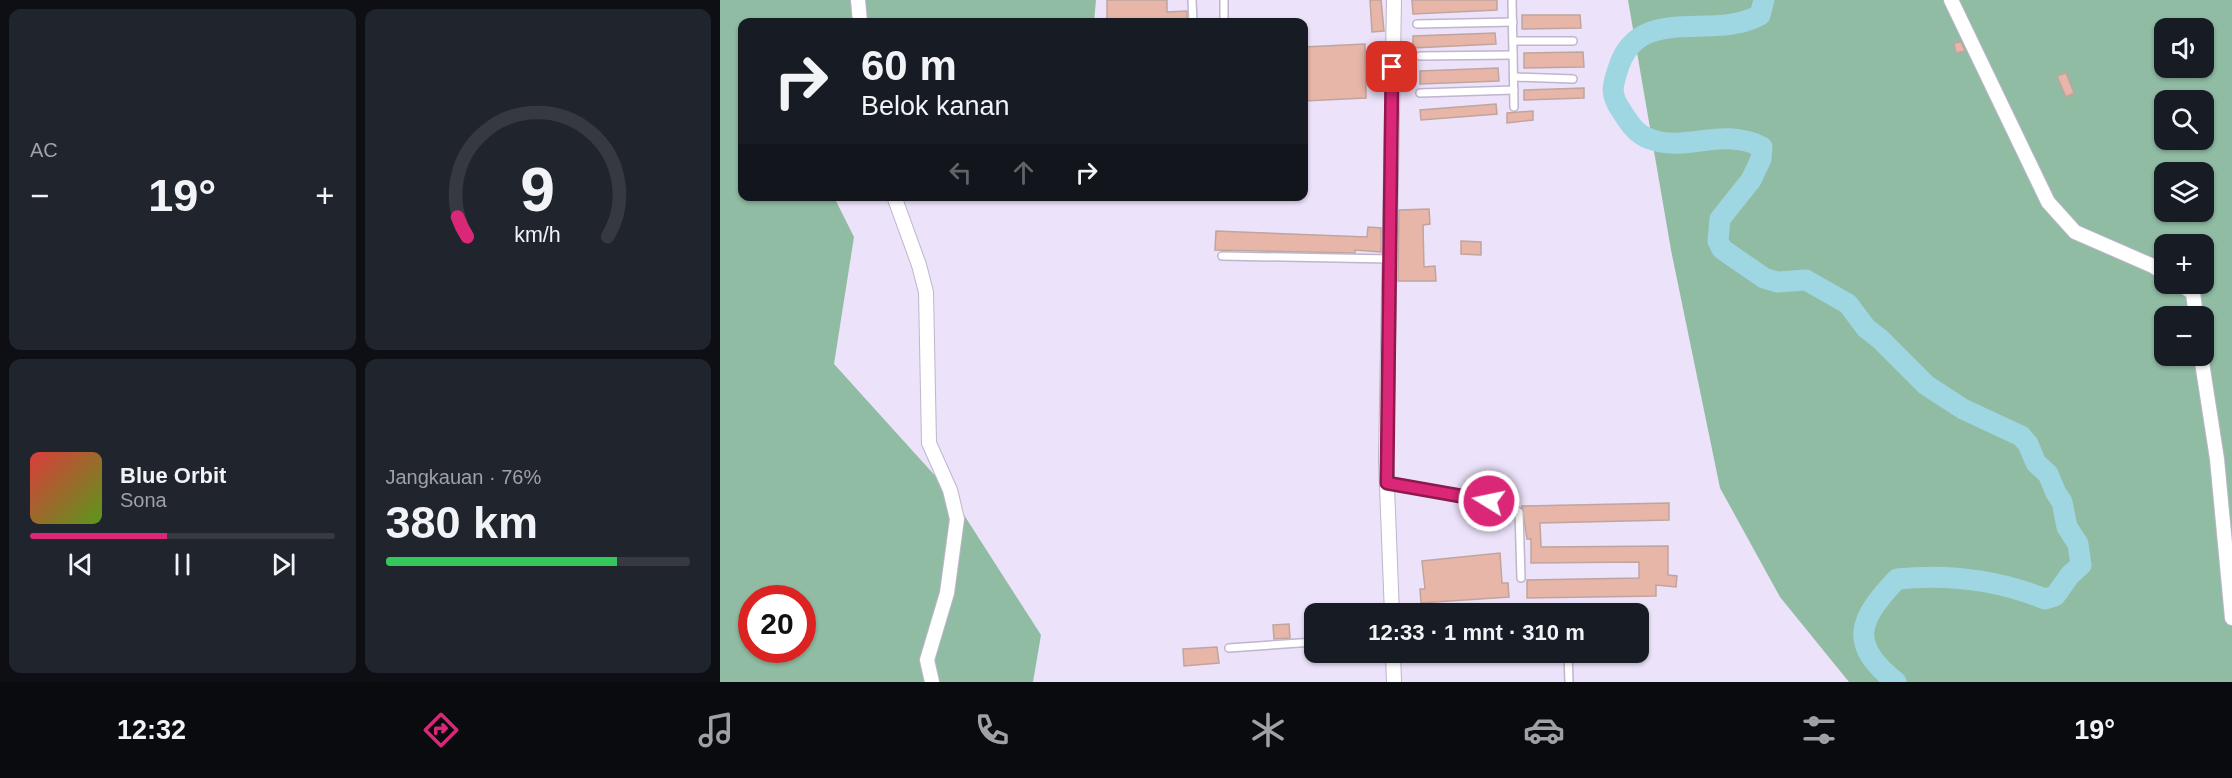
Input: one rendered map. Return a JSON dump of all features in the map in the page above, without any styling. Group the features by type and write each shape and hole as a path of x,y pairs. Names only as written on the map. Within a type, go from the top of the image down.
{"street":[{"path":"858,0 860,18"},
{"path":"1392,603 1387,483 1394,0"},
{"path":"1951,0 2048,202 2075,232 2154,266"},
{"path":"896,201 919,265 926,292 928,443 950,490 957,519 947,593 927,660 932,682"},
{"path":"2203,366 2217,459 2232,618"},
{"path":"1393,663 1394,682"}],"lane":[{"path":"1192,0 1193,18"},
{"path":"1224,0 1224,18"},
{"path":"1512,0 1514,107"},
{"path":"1417,24 1513,22"},
{"path":"1513,41 1573,41"},
{"path":"1420,56 1514,55"},
{"path":"1514,77 1573,79"},
{"path":"1420,93 1514,90"},
{"path":"1222,256 1391,259"},
{"path":"1387,483 1516,508 1519,512 1521,578"},
{"path":"1229,648 1304,643"},
{"path":"1568,663 1569,682"}],"green space":[{"path":"720,0 1096,0 1094,18 738,18 738,201 836,201 854,237 834,364 948,490 1041,635 1033,682 720,682"},
{"path":"1628,0 2232,0 2232,682 1849,682 1780,597 1720,488 1671,250"}],"building":[{"path":"1107,0 1167,0 1167,12 1187,11 1187,18 1107,18"},
{"path":"1370,0 1381,0 1384,31 1372,32"},
{"path":"1412,0 1497,0 1497,10 1413,14"},
{"path":"1522,15 1580,15 1581,28 1522,29"},
{"path":"1495,33 1496,44 1413,48 1413,36"},
{"path":"1961,42 1965,51 1956,53 1954,43"},
{"path":"1365,44 1366,98 1308,101 1308,47"},
{"path":"1583,52 1584,67 1524,68 1524,53"},
{"path":"1498,68 1499,81 1420,84 1420,71"},
{"path":"2066,73 2074,93 2066,97 2057,76"},
{"path":"1584,88 1584,98 1524,100 1524,90"},
{"path":"1496,104 1497,114 1421,120 1420,110"},
{"path":"1533,111 1533,120 1507,123 1507,113"},
{"path":"1429,209 1430,224 1423,225 1424,267 1435,266 1436,281 1398,281 1399,210"},
{"path":"1368,227 1381,228 1381,252 1215,250 1216,231 1367,237"},
{"path":"1461,241 1481,242 1481,255 1461,254"},
{"path":"1669,503 1669,520 1540,523 1541,547 1668,546 1668,575 1677,576 1676,587 1656,585 1656,596 1527,598 1527,580 1639,578 1639,562 1531,563 1531,539 1527,539 1522,506"},
{"path":"1500,553 1502,583 1508,583 1509,597 1421,603 1420,589 1425,589 1422,561"},
{"path":"1289,624 1290,638 1274,639 1273,625"},
{"path":"1217,647 1219,663 1184,666 1183,649"}],"waterway":[{"path":"1764,0 1760,15 1741,22 1679,27 1659,30 1642,36 1628,49 1616,74 1613,93 1616,102 1628,122 1650,139 1664,143 1732,139 1747,141 1762,147 1761,159 1751,180 1720,219 1718,241 1722,249 1764,278 1777,282 1806,280 1848,304 1866,328 1926,385 1963,409 2021,436 2028,444 2036,463 2048,474 2062,502 2067,527 2078,544 2081,565 2070,575 2055,596 2045,599 2009,587 1972,580 1935,577 1897,579 1874,607 1864,632 1865,644 1870,656 1896,682"}],"route":[{"path":"1392,67 1387,483 1489,501"}]}
